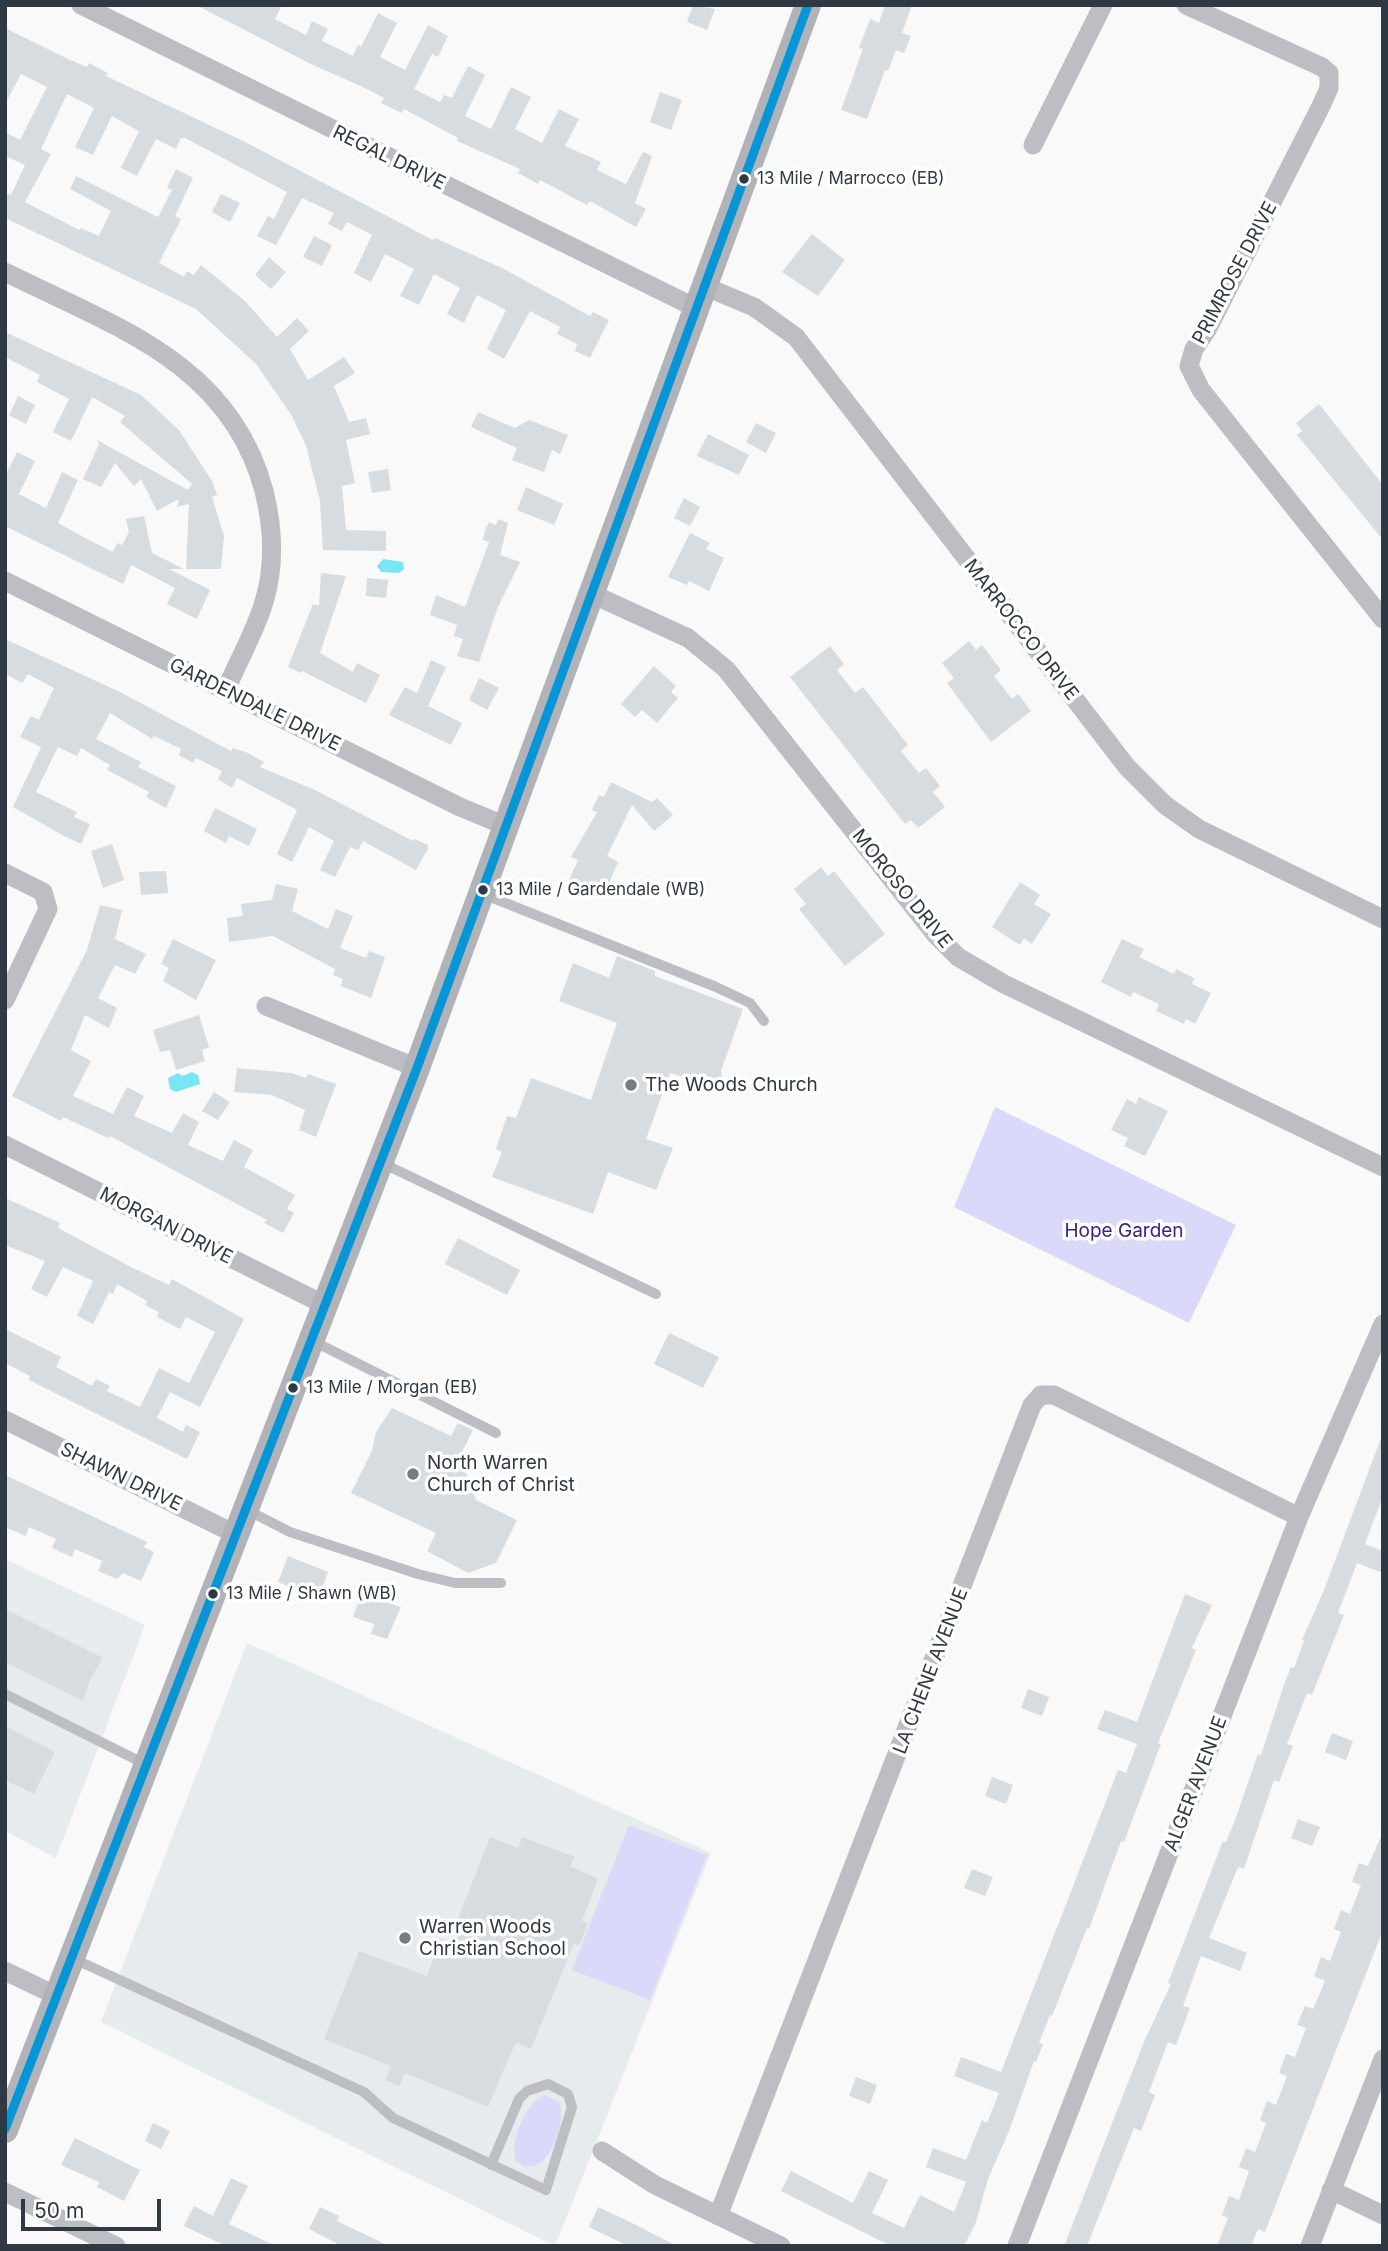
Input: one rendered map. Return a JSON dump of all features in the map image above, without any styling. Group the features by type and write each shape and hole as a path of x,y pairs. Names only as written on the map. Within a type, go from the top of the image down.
{"main road":[{"path":"5,2130 327,1306 417,1068 808,5"}],"street":[{"name":"REGAL DRIVE","path":"81,5 702,298"},
{"path":"1033,145 1103,5"},
{"name":"PRIMROSE DRIVE","path":"1186,5 1322,67 1329,73 1329,88 1322,104 1207,330 1194,349 1189,366 1200,390 1383,619"},
{"path":"5,272 129,334 181,365 228,412 246,439 270,518 272,548 264,602 226,690"},
{"name":"MARROCCO DRIVE","path":"702,298 754,307 796,337 1127,767 1165,805 1199,830 1383,919"},
{"name":"GARDENDALE DRIVE","path":"5,581 460,807 506,826"},
{"name":"MOROSO DRIVE","path":"592,594 688,638 726,669 936,935 958,957 1004,984 1383,1167"},
{"path":"5,873 43,892 48,909 5,1000"},
{"path":"266,1006 417,1068"},
{"name":"MORGAN DRIVE","path":"5,1145 327,1306"},
{"name":"ALGER AVENUE","path":"1017,2246 1299,1517 1383,1324"},
{"name":"LA CHENE AVENUE","path":"719,2216 1032,1405 1041,1395 1054,1395 1299,1517"},
{"name":"SHAWN DRIVE","path":"5,1420 237,1535"},
{"path":"5,1971 57,1996"},
{"path":"1310,2246 1383,2059"},
{"path":"602,2151 630,2171 781,2246"},
{"path":"1331,2190 1383,2215"},
{"path":"5,2192 116,2246"}],"lane":[{"path":"482,894 716,987 750,1003 764,1021"},
{"path":"381,1162 656,1294"},
{"path":"313,1340 496,1433"},
{"path":"246,1510 290,1532 418,1574 455,1583 501,1583"},
{"path":"5,1694 147,1765"},
{"path":"72,1958 364,2092 393,2118 491,2165 546,2190 572,2107 568,2094 548,2084 537,2086 519,2099 491,2165"}],"shaded area":[{"path":"5,1559 145,1625 56,1858 5,1831"},
{"name":"Warren Woods Christian School","path":"247,1643 711,1853 555,2246 101,2022"}],"green space":[{"name":"Hope Garden","path":"995,1107 1236,1225 1189,1323 954,1207"},
{"path":"629,1825 707,1855 650,2000 572,1970"},
{"path":"544,2095 559,2102 561,2122 558,2135 545,2158 537,2165 527,2166 516,2161 517,2134 531,2106"}],"water":[{"path":"383,559 403,562 404,569 399,573 381,572 377,566"},
{"path":"192,1072 198,1075 200,1084 176,1092 170,1089 168,1078 178,1073 182,1076"}],"building":[{"path":"196,5 282,5 275,19 306,35 312,21 328,29 322,41 353,56 358,45 361,47 378,13 397,23 380,57 405,70 428,25 448,36 438,57 432,54 414,89 440,102 444,95 452,98 468,66 485,75 465,116 491,129 511,87 531,97 515,129 542,143 559,109 579,119 565,146 601,162 597,170 626,184 643,152 652,156 635,203 646,209 636,227 590,201 587,205 540,180 538,184 518,173 520,169 457,141 458,138 404,109 402,113 381,103 384,98"},
{"path":"693,5 715,9 707,30 687,22"},
{"path":"885,5 912,5 902,33 911,36 904,53 896,50 888,71 885,70 867,119 841,110 863,49 859,48 870,19 879,23"},
{"path":"5,28 87,67 89,63 108,73 106,76 243,141 433,240 435,238 502,268 590,316 593,312 609,320 590,358 575,351 577,344 557,334 560,327 530,311 504,359 487,349 506,310 477,295 464,323 447,314 460,288 434,274 419,305 400,296 414,269 385,254 371,282 354,273 372,235 347,222 342,231 328,224 334,213 302,198 276,245 257,236 268,216 274,219 287,192 185,138 181,138 176,149 156,139 137,176 121,168 139,131 112,116 93,155 75,147 94,108 67,94 41,149 51,154 25,202 79,230 81,228 99,236 111,211 70,189 76,176 158,217 172,190 167,188 176,169 193,178 175,216 181,219 159,263 184,277 187,271 194,275 201,265 245,301 277,337 297,318 309,331 290,349 308,380 344,357 355,373 334,386 349,422 366,418 370,434 346,440 355,483 342,486 346,530 386,531 386,551 323,550 320,501 306,446 292,416 256,364 196,309 5,218 5,193 11,195 25,165 5,156 5,132 20,140 47,87 21,74 5,104"},
{"path":"660,92 682,100 671,130 650,122"},
{"path":"221,194 240,203 230,222 212,212"},
{"path":"812,234 845,260 818,296 782,272"},
{"path":"314,236 332,245 322,266 303,257"},
{"path":"269,257 286,272 271,289 255,275"},
{"path":"5,332 141,395 179,430 212,481 217,495 212,497 224,536 221,569 186,569 189,504 177,507 179,499 157,511 141,479 134,486 115,463 101,487 83,479 99,444 97,440 188,490 192,484 120,422 125,416 92,397 71,441 53,432 69,399 37,382 40,375 5,357"},
{"path":"18,396 35,405 26,424 9,415"},
{"path":"1319,404 1383,485 1383,540 1297,435 1302,431 1296,423"},
{"path":"478,412 515,428 529,420 568,435 560,454 552,450 544,472 512,460 517,448 471,427"},
{"path":"756,423 776,433 766,453 746,442"},
{"path":"708,434 749,455 739,475 697,456"},
{"path":"17,452 35,461 19,494 46,508 62,472 78,480 58,523 91,541 113,552 117,543 122,545 129,532 126,519 144,516 152,553 184,569 169,569 210,590 197,619 167,604 175,588 131,565 123,584 5,526 5,476"},
{"path":"388,469 391,490 372,493 368,472"},
{"path":"526,487 563,504 554,525 517,510"},
{"path":"684,498 700,507 690,526 674,518"},
{"path":"498,519 508,523 500,555 520,562 498,607 479,662 457,656 463,639 454,636 457,625 430,615 436,595 465,607 489,542 483,540 485,530 489,522 496,525"},
{"path":"690,533 710,543 706,549 724,558 709,591 689,581 687,585 668,577"},
{"path":"321,573 346,576 320,653 353,672 357,663 380,675 366,703 302,671 301,673 288,667 313,604 319,606"},
{"path":"367,578 388,580 386,598 366,596"},
{"path":"5,639 120,692 231,751 233,748 248,753 264,762 260,767 315,790 413,841 414,839 428,845 428,849 416,870 363,841 358,850 350,847 335,877 320,870 334,841 309,827 292,862 277,854 297,810 237,778 232,788 218,779 222,771 196,758 193,763 179,755 181,749 154,736 152,739 110,713 96,739 141,762 138,767 176,786 166,808 146,797 149,792 107,770 110,765 81,748 77,756 58,747 36,792 77,812 74,817 90,824 81,844 64,836 13,807 41,747 20,737 31,716 39,720 54,688 28,674 22,683 5,674"},
{"path":"969,641 976,650 982,645 1001,670 994,676 1012,699 1018,694 1031,711 991,742 947,683 954,678 942,663"},
{"path":"830,646 844,664 837,670 855,693 863,687 908,745 901,751 919,773 926,768 940,786 933,792 945,807 918,828 911,820 905,824 790,677"},
{"path":"431,660 446,667 428,706 462,723 451,745 389,715 405,687 417,693"},
{"path":"654,666 676,686 671,692 678,698 657,723 642,710 635,717 621,704"},
{"path":"479,678 499,688 487,710 469,700"},
{"path":"611,782 652,802 657,798 673,815 654,831 632,805 607,856 618,862 603,898 569,880 578,860 571,857 597,812 592,810 599,795 604,797"},
{"path":"215,808 257,829 249,846 229,836 226,843 204,831"},
{"path":"112,844 124,880 103,888 91,851"},
{"path":"821,867 828,876 834,871 885,934 845,966 799,909 806,904 794,889"},
{"path":"166,871 168,893 141,895 139,872"},
{"path":"1020,882 1040,895 1034,904 1051,914 1032,944 1024,938 1020,945 992,927"},
{"path":"276,884 298,889 292,911 328,929 336,909 353,916 340,948 366,958 369,951 385,957 371,998 341,986 343,979 333,975 335,969 273,936 229,942 227,918 243,916 241,904 272,900"},
{"path":"100,905 122,910 115,939 146,954 135,974 115,965 98,998 117,1008 109,1028 85,1015 71,1050 91,1061 73,1096 113,1114 127,1087 144,1096 134,1116 172,1133 183,1113 199,1122 188,1145 223,1161 234,1140 253,1150 244,1167 295,1195 287,1209 294,1213 283,1233 264,1223 267,1220 110,1136 108,1138 63,1117 61,1121 12,1096 87,950"},
{"path":"173,939 216,960 196,1000 163,981 169,968 161,964"},
{"path":"1122,939 1144,949 1139,957 1174,974 1176,969 1194,978 1192,984 1211,993 1195,1024 1186,1019 1184,1024 1156,1011 1159,1004 1133,992 1131,997 1101,982"},
{"name":"The Woods Church","path":"617,956 655,971 655,976 743,1009 721,1071 723,1079 701,1089 697,1081 670,1073 646,1139 673,1148 656,1190 608,1172 593,1214 492,1177 502,1152 496,1149 507,1116 516,1118 531,1078 591,1100 617,1023 559,1001 573,963 609,978"},
{"path":"199,1015 209,1047 202,1050 205,1061 176,1070 170,1050 160,1052 153,1030"},
{"path":"237,1068 291,1073 306,1078 308,1074 336,1084 316,1137 299,1130 305,1110 272,1095 234,1092"},
{"path":"214,1092 230,1102 218,1120 202,1111"},
{"path":"1139,1097 1168,1111 1145,1156 1124,1146 1128,1138 1111,1130 1127,1099 1136,1104"},
{"path":"5,1198 60,1223 58,1228 131,1267 169,1285 172,1279 244,1319 200,1407 170,1392 157,1418 183,1432 186,1425 200,1432 187,1459 29,1380 30,1376 5,1363 5,1329 61,1357 56,1367 92,1386 96,1379 110,1386 107,1391 140,1407 159,1368 189,1383 215,1332 186,1317 180,1329 157,1317 159,1312 145,1305 147,1301 117,1284 113,1294 109,1292 93,1324 77,1316 93,1281 63,1267 47,1297 31,1289 45,1261 5,1245"},
{"path":"458,1238 520,1270 507,1295 445,1264"},
{"path":"669,1333 719,1357 703,1388 654,1364"},
{"name":"North Warren Church of Christ","path":"392,1408 451,1436 458,1423 473,1430 460,1456 476,1500 517,1520 496,1563 468,1573 427,1551 436,1533 351,1493 372,1451 376,1432"},
{"path":"1381,1438 1383,1496 1365,1544 1383,1551 1383,1573 1357,1563 1338,1613 1344,1615 1312,1695 1307,1693 1287,1744 1293,1746 1279,1782 1274,1780 1244,1869 1238,1867 1209,1938 1247,1953 1240,1971 1201,1956 1183,2006 1190,2008 1176,2045 1168,2042 1149,2092 1155,2095 1141,2131 1134,2128 1087,2246 1064,2246 1144,2042 1171,1984 1168,1983 1223,1841 1226,1842 1234,1823 1258,1754 1261,1755 1284,1685 1291,1667 1294,1668 1304,1641 1302,1640 1324,1590"},
{"path":"5,1475 147,1542 144,1547 154,1552 141,1581 123,1573 117,1579 98,1571 102,1561 75,1549 72,1557 52,1548 56,1539 29,1527 26,1536 5,1527"},
{"path":"288,1556 328,1572 318,1599 278,1582"},
{"path":"361,1594 401,1607 387,1639 371,1634 374,1624 353,1617"},
{"path":"1185,1594 1212,1605 1192,1648 1196,1650 1158,1743 1161,1744 1124,1842 1121,1841 1089,1929 1087,1928 1052,2016 1050,2015 1039,2043 1043,2044 988,2179 976,2222 964,2246 891,2246 781,2191 791,2171 853,2203 869,2171 888,2180 872,2213 904,2228 920,2195 954,2212 966,2182 926,2167 933,2148 966,2160 982,2120 987,2123 999,2093 954,2076 961,2057 1001,2072 1118,1770 1126,1773 1137,1744 1097,1729 1105,1710 1137,1722"},
{"path":"5,1609 103,1658 90,1680 83,1701 5,1662"},
{"path":"1028,1689 1049,1697 1042,1716 1021,1708"},
{"path":"5,1726 55,1752 34,1794 5,1780"},
{"path":"1332,1733 1353,1741 1346,1760 1325,1752"},
{"path":"992,1777 1013,1785 1006,1804 985,1796"},
{"path":"1298,1819 1320,1827 1312,1846 1291,1838"},
{"path":"1383,1832 1383,1930 1265,2232 1258,2229 1251,2246 1217,2246 1228,2218 1222,2215 1229,2196 1239,2200 1249,2171 1239,2167 1246,2148 1255,2152 1266,2123 1260,2120 1267,2101 1276,2105 1287,2076 1279,2073 1286,2054 1295,2057 1306,2028 1297,2025 1305,2006 1313,2009 1325,1981 1314,1976 1321,1957 1330,1961 1341,1932 1334,1929 1341,1910 1350,1914 1361,1885 1352,1882 1359,1863 1368,1866"},
{"path":"490,1837 518,1848 522,1837 575,1857 570,1866 598,1879 582,1921 588,1923 579,1946 574,1943 531,2049 516,2042 488,2107 405,2073 399,2086 385,2080 391,2066 324,2039 359,1951 427,1976 440,1939 449,1942"},
{"path":"972,1869 993,1877 985,1896 964,1888"},
{"path":"856,2077 877,2085 870,2104 849,2096"},
{"path":"153,2123 170,2131 161,2149 145,2141"},
{"path":"75,2138 140,2170 124,2201 97,2187 99,2182 61,2165"},
{"path":"231,2178 248,2186 229,2224 276,2246 226,2246 184,2226 194,2206 213,2216"},
{"path":"320,2207 339,2216 337,2221 389,2246 342,2246 309,2229"},
{"path":"598,2207 677,2246 628,2246 589,2227"}],"transit line":[{"path":"5,2129 417,1068 808,5"}],"place":[{"name":"13 Mile / Marrocco (EB)","path":"744,179"},
{"name":"13 Mile / Gardendale (WB)","path":"483,890"},
{"name":"The Woods Church","path":"631,1085"},
{"name":"13 Mile / Morgan (EB)","path":"293,1388"},
{"name":"North Warren Church of Christ","path":"413,1474"},
{"name":"13 Mile / Shawn (WB)","path":"213,1594"},
{"name":"Warren Woods Christian School","path":"405,1938"}]}
